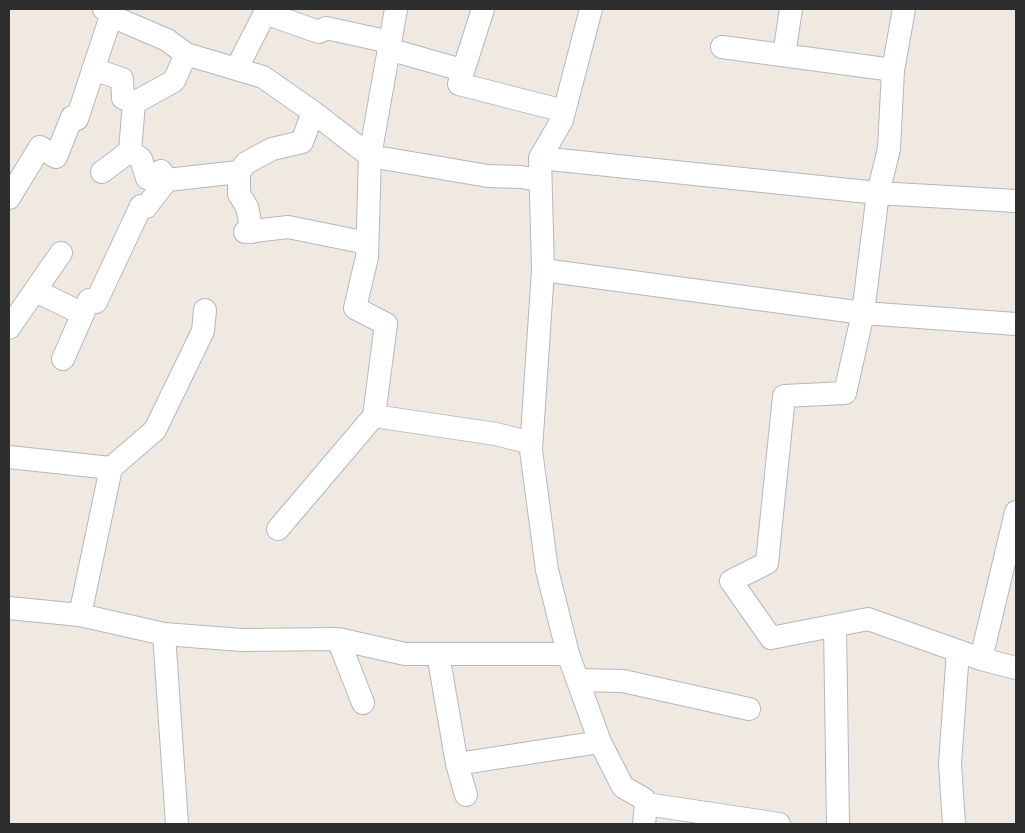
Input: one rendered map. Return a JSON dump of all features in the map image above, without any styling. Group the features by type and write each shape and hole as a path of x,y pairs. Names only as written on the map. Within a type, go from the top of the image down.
{"street":[{"path":"278,529 374,416 386,324 355,308 367,257 370,156 396,9"},
{"path":"483,9 459,84 564,111"},
{"path":"591,9 562,120 540,158 543,270 531,443 547,570 568,654 600,742 623,787 644,799 645,814 779,824"},
{"path":"784,55 791,9"},
{"path":"904,9 893,70 889,149 878,193 863,313 844,393 784,396 768,563 732,581 771,638 835,627 868,619 981,659 1016,668"},
{"path":"9,198 40,147 56,157 72,117 78,119 108,12 167,40 186,54 237,68 262,78 313,112 370,156 488,176 521,177 540,180"},
{"path":"237,68 264,13 319,32 327,18 389,45 462,70"},
{"path":"722,47 893,70"},
{"path":"134,103 174,81 186,54"},
{"path":"93,70 122,79 124,98 134,103"},
{"path":"102,172 130,151 134,103"},
{"path":"313,112 302,142 272,149 246,163 239,172 239,194 247,207 248,232 288,227 367,243"},
{"path":"130,151 142,159 147,178 161,171 168,180"},
{"path":"540,158 878,193 1016,201"},
{"path":"63,359 89,300 96,302 141,206 146,207 168,180 239,172"},
{"path":"9,328 62,253"},
{"path":"543,270 863,313 1016,324"},
{"path":"36,291 83,314"},
{"path":"80,615 111,468 155,430 203,331 205,310"},
{"path":"374,416 496,434 531,443"},
{"path":"9,457 111,468"},
{"path":"981,659 1016,512"},
{"path":"9,608 80,615 164,634 242,640 338,639 405,654 568,654"},
{"path":"835,627 838,824"},
{"path":"164,634 177,824"},
{"path":"338,639 363,703"},
{"path":"954,824 950,764 958,651"},
{"path":"438,654 457,764 466,794"},
{"path":"578,680 623,681 749,708"},
{"path":"457,764 600,742"}]}
